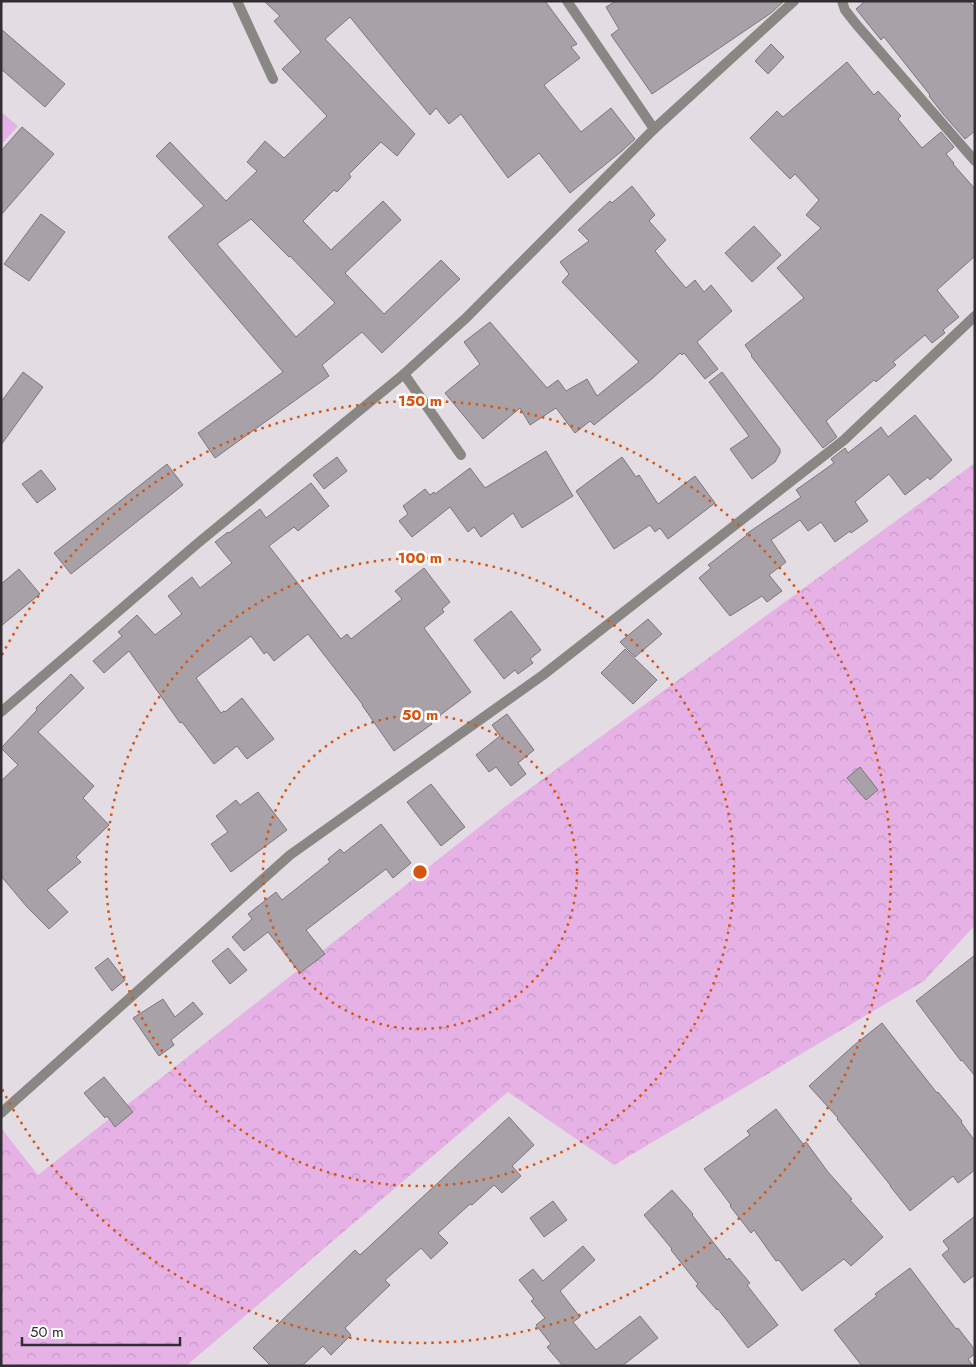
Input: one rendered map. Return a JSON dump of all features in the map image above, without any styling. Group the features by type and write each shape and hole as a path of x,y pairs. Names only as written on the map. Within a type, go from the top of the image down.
{"street":[{"path":"237,1 273,78"},
{"path":"567,1 654,129"},
{"path":"1,712 198,544 404,374 466,318 654,129 794,1"},
{"path":"842,1 845,10 856,24 975,161"},
{"path":"1,1113 290,855 543,676 844,440 975,316"},
{"path":"404,374 461,455"}],"green space":[{"path":"1,112 18,126 1,145"},
{"path":"975,463 975,925 924,981 614,1165 508,1092 186,1366 1,1366 1,1128 38,1175 506,806"}],"building":[{"path":"264,1 545,1 577,44 571,47 580,58 544,85 581,132 611,108 635,139 570,193 539,153 508,178 461,114 449,124 436,108 430,115 350,17 325,39 415,134 397,156 381,142 349,174 351,177 337,192 334,190 303,221 331,250 383,201 401,220 345,273 384,314 441,260 460,279 382,353 362,332 322,365 329,376 215,458 198,433 283,372 168,237 204,206 156,156 170,142 226,201 257,171 247,162 265,141 284,158 327,116 282,69 301,52 274,21 280,16","holes":["251,219 335,303 296,337 217,244"]},
{"path":"616,1 784,1 771,13 652,94 611,35 619,29 606,7"},
{"path":"865,1 969,1 975,8 975,131 965,139 943,114 884,37 881,40 856,9"},
{"path":"1,29 65,84 45,107 1,69"},
{"path":"771,44 784,57 768,74 755,61"},
{"path":"847,62 874,95 878,91 901,116 898,119 922,148 941,132 954,147 946,154 975,189 975,256 937,290 959,317 943,330 945,333 932,343 925,335 893,362 896,365 876,382 874,380 826,421 837,437 823,448 751,356 745,345 804,298 777,268 821,228 806,215 819,200 795,174 790,179 750,138 777,111 783,117"},
{"path":"22,127 54,154 1,215 1,151"},
{"path":"632,186 655,215 649,221 666,240 655,251 667,266 686,288 695,280 704,292 711,285 732,311 697,342 718,369 705,379 684,353 682,355 680,353 653,378 594,425 590,421 575,433 556,408 530,425 520,408 483,439 445,393 480,364 464,342 490,322 547,388 558,380 566,391 587,379 597,396 639,362 562,282 569,274 560,262 589,241 578,230 610,201 612,203"},
{"path":"41,214 65,232 29,281 4,264"},
{"path":"754,226 781,255 752,282 725,253"},
{"path":"23,372 43,387 1,445 1,402"},
{"path":"722,372 780,449 775,462 752,479 730,449 749,436 709,382"},
{"path":"915,415 952,460 930,480 928,477 905,495 889,474 855,502 868,521 835,542 821,522 808,531 800,520 771,540 786,562 769,575 782,591 767,602 762,596 730,616 699,578 711,568 708,565 746,534 801,497 796,490 834,463 831,459 845,448 848,453 881,427 888,437"},
{"path":"546,451 573,496 522,528 513,513 481,537 474,527 468,532 450,507 412,537 399,521 408,514 403,506 425,489 430,495 434,492 435,494 470,468 485,488"},
{"path":"337,457 347,471 324,489 313,475"},
{"path":"622,457 636,477 639,475 658,504 695,476 715,503 668,539 660,528 655,532 650,525 614,549 576,491"},
{"path":"167,464 183,485 71,574 54,553"},
{"path":"41,470 56,489 37,503 22,484"},
{"path":"311,483 329,506 298,531 294,527 269,546 341,639 347,634 351,639 402,599 395,591 424,568 450,602 442,609 444,612 424,628 471,692 431,722 432,724 394,751 363,705 308,634 274,661 267,652 264,654 251,636 196,678 221,713 225,712 242,698 274,739 247,759 237,746 214,764 182,722 180,723 129,651 104,673 93,661 122,636 118,632 137,615 155,635 182,614 168,596 192,577 200,588 232,563 215,542 260,509 266,518"},
{"path":"19,569 40,594 1,626 1,584"},
{"path":"511,611 541,650 530,659 533,663 518,674 515,670 504,679 474,640"},
{"path":"648,619 662,634 635,657 620,642"},
{"path":"625,649 657,680 633,704 601,673"},
{"path":"71,674 84,688 38,732 94,786 83,798 109,825 76,857 81,862 47,890 68,912 49,929 27,907 1,876 1,781 18,765 1,748 37,710 36,708"},
{"path":"507,714 534,750 518,763 526,774 511,786 496,767 489,772 476,755 500,736 492,725"},
{"path":"860,767 878,790 866,800 847,778"},
{"path":"431,784 465,827 441,846 407,802"},
{"path":"258,792 287,830 231,872 211,844 228,832 216,816 236,800 240,805"},
{"path":"381,824 411,863 393,878 386,869 306,930 325,954 300,973 268,932 244,951 232,937 252,919 248,914 276,892 282,900 330,862 328,859 340,849 344,853"},
{"path":"228,948 247,970 230,984 212,961"},
{"path":"975,955 975,1076 961,1061 916,1001"},
{"path":"108,958 125,980 112,991 95,968"},
{"path":"163,999 175,1017 193,1002 203,1014 171,1040 174,1045 159,1056 133,1018"},
{"path":"882,1023 937,1093 962,1121 975,1141 975,1170 958,1183 953,1176 910,1211 838,1118 809,1086 853,1046"},
{"path":"104,1077 133,1112 115,1127 84,1093"},
{"path":"776,1109 803,1144 806,1142 828,1172 852,1199 850,1200 883,1237 851,1266 844,1259 802,1291 779,1260 776,1261 754,1230 751,1233 704,1169 750,1135 747,1131"},
{"path":"509,1117 534,1145 512,1166 521,1176 502,1193 494,1185 438,1233 448,1243 431,1259 421,1248 385,1280 390,1285 345,1328 351,1335 331,1355 323,1346 302,1366 271,1366 253,1348 355,1250 360,1255"},
{"path":"672,1190 693,1214 727,1260 729,1258 750,1283 747,1285 778,1325 748,1348 718,1309 696,1286 698,1284 644,1215"},
{"path":"553,1201 567,1220 544,1237 530,1218"},
{"path":"975,1216 975,1275 964,1283 942,1255 949,1249 943,1241"},
{"path":"583,1246 595,1260 560,1291 580,1317 573,1322 596,1350 640,1316 658,1338 622,1366 563,1366 547,1347 551,1344 536,1325 545,1318 531,1301 534,1299 519,1280 533,1269 543,1281"},
{"path":"910,1268 956,1329 958,1328 975,1350 975,1354 968,1359 973,1366 862,1366 834,1330 877,1296 875,1294"}]}
